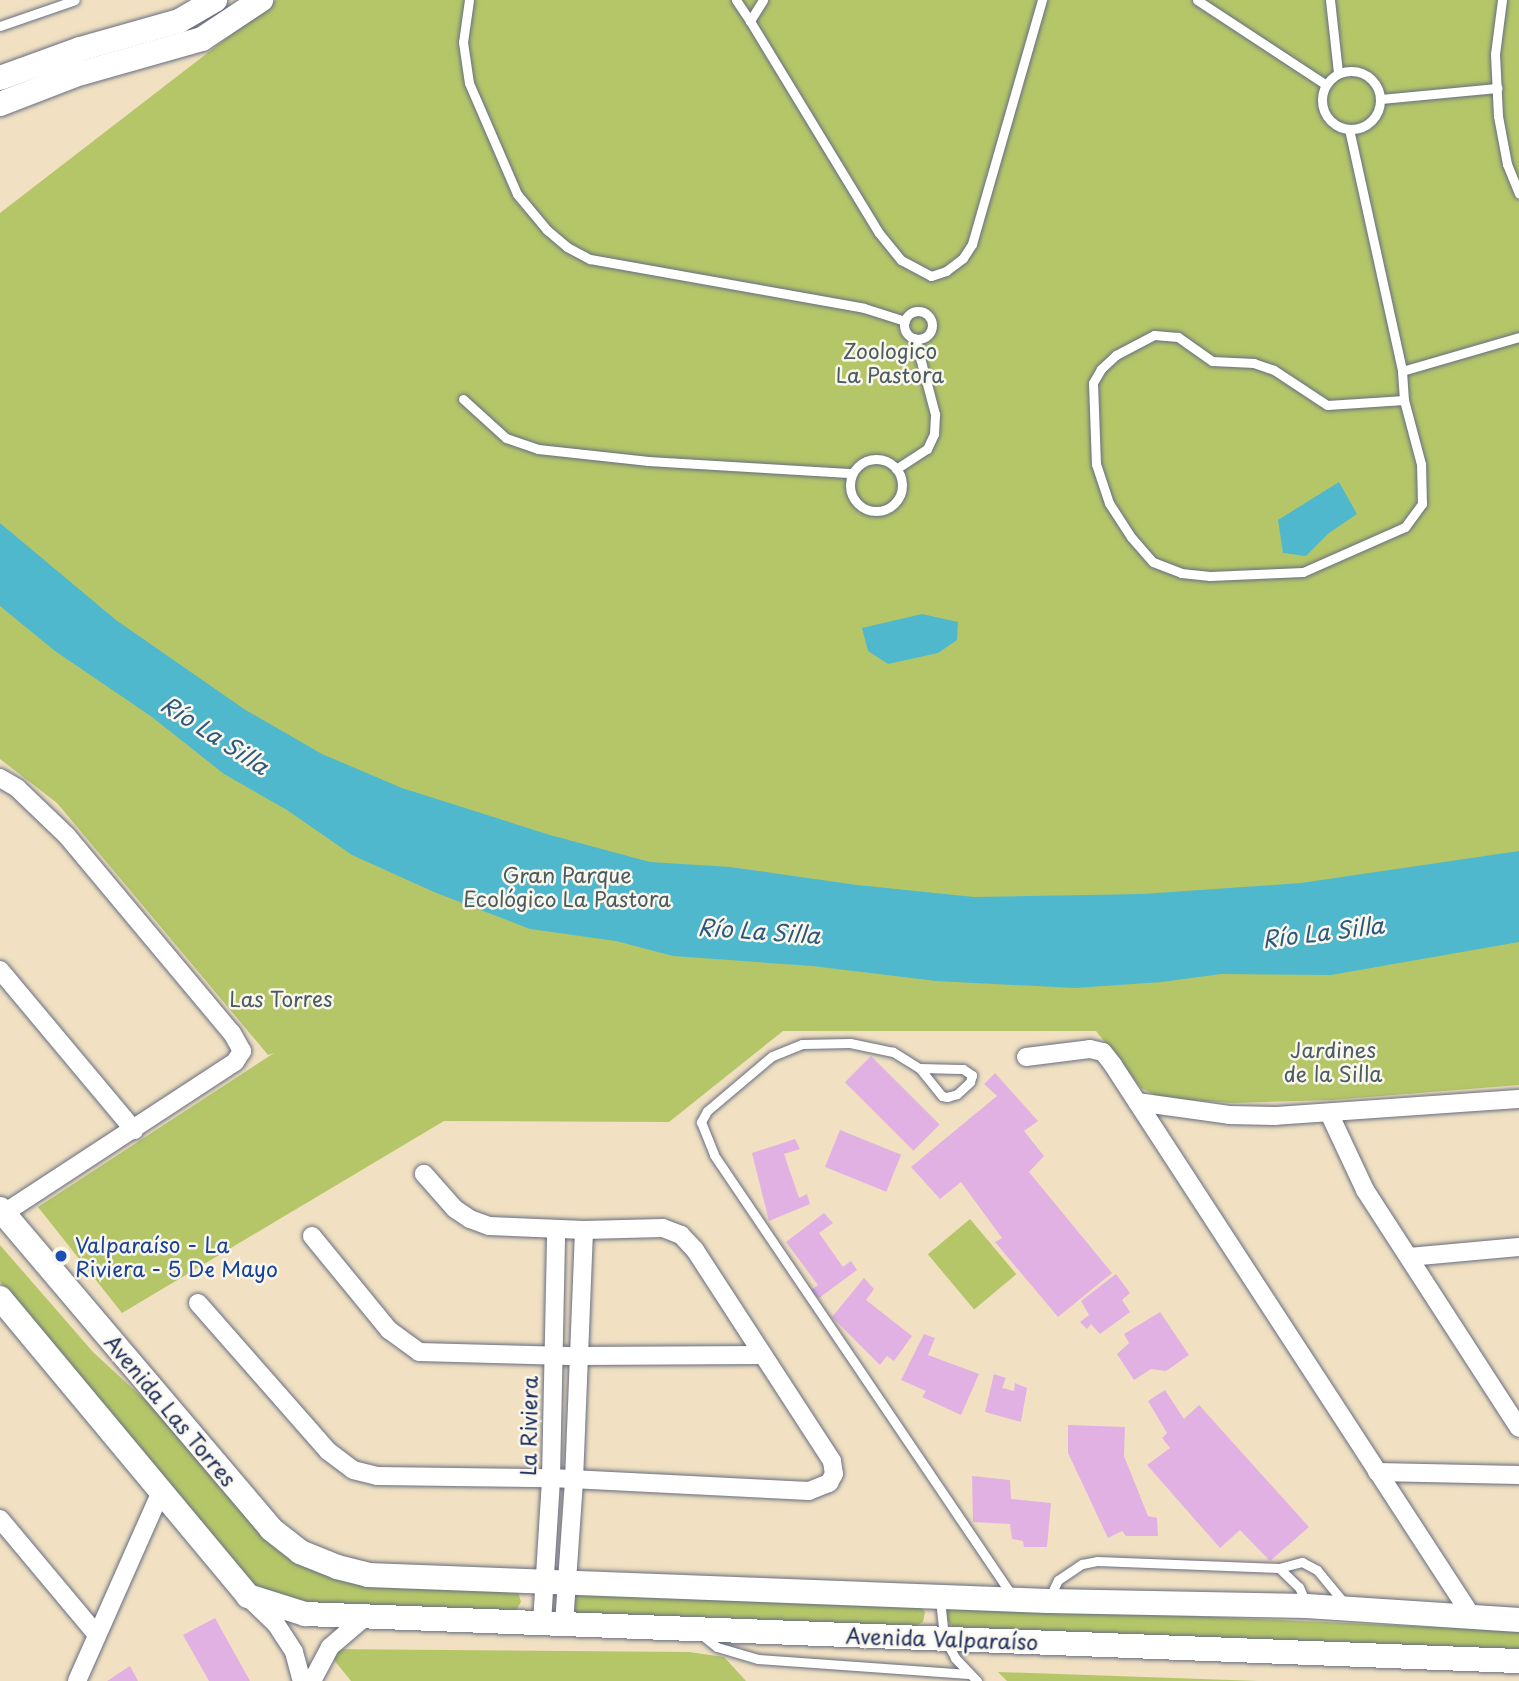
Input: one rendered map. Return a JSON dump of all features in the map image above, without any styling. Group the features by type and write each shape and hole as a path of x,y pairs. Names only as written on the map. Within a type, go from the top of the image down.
{"main road":[{"path":"0,78 80,49 179,21 215,0"},
{"path":"0,104 75,75 202,39 261,0"},
{"name":"Avenida Las Torres","path":"1,1212 271,1529 300,1552 337,1567 368,1575"},
{"path":"0,1298 248,1596 305,1614 365,1617"},
{"name":"Avenida Valparaíso","path":"368,1575 940,1598 1307,1606 1519,1620"},
{"name":"Avenida Valparaíso","path":"365,1617 1519,1661"}],"street":[{"path":"0,778 18,788 67,836 240,1044 241,1056 134,1130 1,1212"},
{"path":"0,970 134,1130"},
{"path":"1027,1058 1090,1049 1103,1052 1473,1618"},
{"path":"1137,1102 1229,1115 1329,1113 1519,1099"},
{"path":"1329,1113 1365,1190 1519,1428"},
{"path":"198,1303 328,1451 353,1470 377,1476 551,1478 809,1491 829,1483 834,1474 831,1461 695,1250 681,1235 663,1228 583,1230 489,1226 470,1219 455,1209 424,1174"},
{"name":"La Riviera","path":"553,1624 551,1478 556,1229"},
{"name":"La Riviera","path":"554,1582 574,1480 583,1230"},
{"path":"312,1236 389,1330 419,1352 577,1356 762,1356"},
{"path":"1409,1257 1519,1247"},
{"path":"1377,1472 1519,1475"},
{"path":"77,1681 160,1493"},
{"path":"0,1518 97,1635"},
{"path":"248,1596 276,1624 294,1652 302,1681"},
{"path":"312,1681 330,1647 365,1617"}],"lane":[{"path":"0,26 75,0"},
{"path":"469,0 463,42 469,83 517,194 547,230 567,247 590,259 864,308 905,321"},
{"path":"736,0 879,233 901,260 931,275 946,271 963,258 972,244 1042,0"},
{"path":"750,21 763,0"},
{"path":"1197,0 1325,84"},
{"path":"1330,0 1338,73"},
{"path":"1502,0 1495,54 1498,116 1507,164 1519,194"},
{"path":"1353,71 1366,75 1376,85 1380,99 1378,111 1371,121 1361,127 1349,129 1337,126 1328,118 1322,96 1325,84 1338,73 1353,71"},
{"path":"1380,99 1497,88"},
{"path":"1349,129 1402,371 1404,400 1421,464 1424,487 1422,504 1416,516 1392,535 1303,572 1210,576 1181,573 1153,562 1131,537 1109,503 1096,464 1093,383 1101,369 1116,355 1154,335 1178,337 1212,361 1255,363 1274,370 1327,405 1404,400"},
{"path":"905,321 916,311 930,318 929,334 915,339"},
{"path":"896,469 927,449 934,435 935,414 915,339 906,332 905,321"},
{"path":"1402,371 1519,337"},
{"path":"463,399 506,438 538,450 648,461 853,473"},
{"path":"868,460 888,462 896,469 902,488 899,498 892,506 873,512 855,502 850,493 853,473 868,460"},
{"path":"919,1068 963,1069 972,1075 970,1082 957,1094 947,1097 942,1096 919,1068 893,1052 872,1047 803,1044 772,1056 707,1111 701,1122 714,1155 1014,1599"},
{"path":"1048,1601 1058,1580 1082,1564 1097,1561 1279,1568 1302,1562 1308,1564 1348,1608"},
{"path":"1279,1568 1299,1587 1307,1606"},
{"path":"940,1598 944,1637 968,1674 977,1681"},
{"path":"696,1628 717,1647 758,1659 968,1674"}],"green space":[{"path":"276,0 1519,0 1519,1085 1332,1100 1232,1103 1161,1098 1141,1088 1096,1031 783,1031 669,1122 444,1121 122,1313 38,1207 274,1053 268,1055 57,803 0,759 0,213"},
{"path":"970,1219 1016,1274 974,1310 928,1254"},
{"path":"0,1245 93,1352 157,1411 296,1557 517,1588 521,1602 515,1612 302,1603 271,1596 243,1577 0,1282"},
{"path":"564,1594 919,1604 925,1612 923,1622 912,1628 570,1615"},
{"path":"951,1605 1519,1631 1519,1655 959,1634 947,1620 945,1613"},
{"path":"325,1649 689,1652 724,1657 746,1681 351,1681"},
{"path":"998,1672 1259,1681 1007,1681"}],"water":[{"path":"1339,482 1357,514 1329,533 1306,556 1283,553 1278,520"},
{"name":"Río La Silla","path":"0,523 116,620 244,709 322,754 402,788 550,835 650,862 730,867 857,885 974,897 1143,894 1301,883 1519,851 1519,942 1331,975 1221,974 1162,982 1075,988 936,981 812,966 673,956 616,941 530,929 434,892 352,855 287,810 224,774 152,717 55,651 0,606"},
{"path":"922,614 958,622 957,640 938,653 888,664 868,651 862,628"}],"building":[{"path":"871,1056 940,1125 913,1151 845,1082"},
{"path":"995,1073 1038,1121 1024,1131 1044,1156 1029,1172 1112,1273 1058,1317 995,1242 1002,1238 961,1182 940,1199 911,1167 997,1096 984,1084"},
{"path":"840,1130 901,1155 886,1192 825,1167"},
{"path":"795,1139 800,1149 784,1154 799,1198 807,1194 810,1204 769,1221 752,1153"},
{"path":"824,1213 833,1223 819,1233 843,1267 851,1261 857,1270 819,1298 810,1291 818,1285 786,1242"},
{"path":"1116,1274 1130,1293 1122,1300 1130,1312 1100,1334 1091,1324 1087,1329 1080,1322 1089,1315 1081,1301"},
{"path":"864,1278 874,1289 866,1300 912,1336 894,1361 887,1356 880,1365 832,1317"},
{"path":"1160,1312 1189,1355 1166,1371 1151,1369 1134,1380 1117,1354 1129,1343 1124,1334"},
{"path":"924,1334 935,1338 928,1355 979,1374 961,1415 922,1397 926,1391 901,1380"},
{"path":"994,1374 1006,1378 1002,1388 1014,1391 1015,1383 1027,1388 1021,1422 985,1412"},
{"path":"1165,1390 1184,1419 1199,1405 1309,1527 1270,1561 1240,1530 1220,1548 1147,1465 1170,1448 1162,1438 1167,1433 1148,1401"},
{"path":"1068,1425 1125,1427 1124,1456 1148,1516 1157,1518 1158,1536 1126,1536 1122,1531 1108,1538 1068,1453"},
{"path":"972,1476 1010,1480 1011,1499 1051,1503 1047,1547 1024,1547 1023,1541 1012,1539 1010,1524 973,1522"},
{"path":"215,1618 250,1681 209,1681 183,1635"},
{"path":"130,1666 138,1681 107,1681"}],"place":[{"name":"Valparaíso - La Riviera - 5 De Mayo","path":"61,1256"}],"park label":[{"name":"Zoologico La Pastora","path":"890,362"},
{"name":"Gran Parque Ecológico La Pastora","path":"567,886"},
{"name":"Las Torres","path":"281,998"},
{"name":"Jardines de la Silla","path":"1333,1061"}]}
